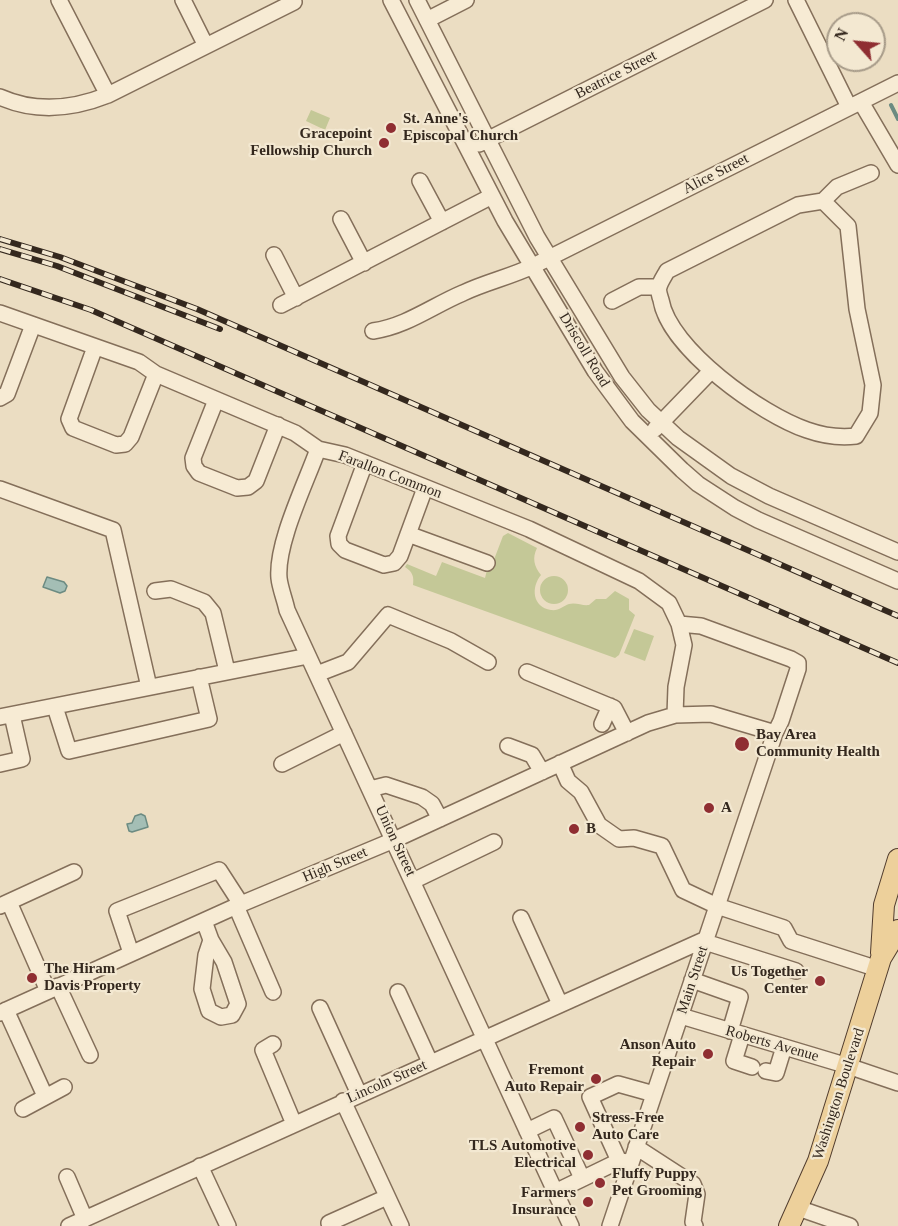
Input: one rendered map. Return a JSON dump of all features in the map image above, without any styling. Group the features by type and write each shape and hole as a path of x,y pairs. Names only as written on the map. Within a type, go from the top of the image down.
{"main road":[{"name":"Washington Boulevard","path":"789,1226 818,1161 849,1066 879,964 884,905 898,859"},
{"name":"Washington Boulevard","path":"879,964 898,930"}],"street":[{"path":"59,0 108,95"},
{"path":"183,0 206,46"},
{"name":"Driscoll Road","path":"392,0 492,196 533,266 607,389 648,437 698,484 735,508 898,581"},
{"name":"Driscoll Road","path":"417,0 525,215 622,377 661,423 695,452 730,477 898,552"},
{"path":"427,20 466,0"},
{"name":"Beatrice Street","path":"468,150 765,0"},
{"path":"796,0 855,104 898,165"},
{"path":"0,97 13,103 36,108 85,104 108,95 294,2"},
{"name":"Alice Street","path":"373,331 392,328 461,293 516,274 550,258 898,82"},
{"path":"823,201 848,226 857,309 873,385 870,413 856,436 836,438 807,430 772,415 711,371 676,334 662,310 658,287 668,271 798,205 823,201 837,187 871,173"},
{"path":"420,181 442,222"},
{"path":"281,305 492,196"},
{"path":"341,219 363,262"},
{"path":"274,255 296,298"},
{"path":"612,301 639,287 658,287"},
{"name":"Farallon Common","path":"0,313 139,362 156,374 296,433 318,449 345,455 529,529 639,581 669,603 679,624 684,645 676,687 675,715"},
{"path":"0,398 7,394 33,325"},
{"path":"95,347 69,418 73,428 116,445 124,444 131,437 156,374"},
{"path":"648,437 711,371"},
{"path":"216,400 193,458 194,466 199,473 237,488 248,487 256,481 278,425"},
{"name":"Union Street","path":"318,449 281,557 279,578 287,610 571,1226"},
{"path":"365,463 338,536 339,544 345,550 384,564 393,563 400,556 425,488"},
{"path":"0,489 113,530 149,687"},
{"path":"408,534 487,563"},
{"path":"154,591 171,589 204,602 213,613 227,671"},
{"path":"317,674 348,662 388,615 451,641 488,662"},
{"name":"Main Street","path":"610,1226 629,1157 654,1094 774,733 781,721 798,669 798,663 701,626 679,624"},
{"path":"0,764 22,759 6,716 308,656"},
{"path":"527,672 614,708 627,733"},
{"path":"55,707 69,751 209,719 199,677"},
{"path":"602,724 610,706"},
{"name":"High Street","path":"3,1011 238,905 394,840 648,723 675,715 711,714 774,733"},
{"path":"282,764 344,733"},
{"path":"508,746 532,755 542,772"},
{"path":"560,764 568,781 581,792 599,825 619,838 634,838 662,846 683,890 717,906 784,928 791,941 879,964"},
{"path":"370,789 386,785 422,797 432,804 440,819"},
{"path":"413,881 494,842"},
{"path":"131,953 117,911 219,870 238,905 273,992"},
{"path":"74,872 5,904 90,1055"},
{"path":"521,918 560,1004"},
{"path":"204,921 211,940"},
{"path":"705,941 796,971"},
{"name":"Lincoln Street","path":"69,1226 430,1062 705,941"},
{"path":"692,980 740,997 734,1061 776,1073 784,1047"},
{"path":"398,992 430,1062"},
{"path":"320,1008 359,1094"},
{"path":"3,1011 45,1096"},
{"name":"Roberts Avenue","path":"681,1016 898,1083"},
{"path":"273,1044 262,1050 294,1124"},
{"path":"654,1094 618,1083 590,1097 629,1157 693,1184 697,1194 693,1222 695,1226"},
{"path":"23,1109 64,1087"},
{"path":"343,1101 401,1226"},
{"path":"527,1131 554,1118 582,1178"},
{"path":"555,1192 629,1157"},
{"path":"200,1166 228,1226"},
{"path":"67,1177 85,1219"},
{"path":"329,1223 387,1197"},
{"path":"798,1208 850,1226"}],"green space":[{"path":"311,110 330,118 325,130 306,121"},
{"path":"508,533 537,548 534,562 541,575 536,585 535,596 540,605 545,608 556,610 572,604 589,605 596,599 606,599 615,591 629,599 629,610 635,615 619,655 615,658 413,585 412,575 405,567 407,564 436,576 442,562 485,578 503,536"},
{"path":"554,576 564,580 568,590 564,600 554,604 544,600 540,590 544,580"},
{"path":"634,629 654,636 645,661 624,653"}],"water":[{"path":"47,577 64,582 67,586 65,591 60,593 43,587"},
{"path":"141,814 145,816 148,827 129,831 127,824 132,823 135,816"}],"waterway":[{"path":"891,105 898,119"}],"railway":[{"path":"0,239 60,257 197,309 898,616"},
{"path":"0,249 57,266 220,329"},
{"path":"0,279 91,310 898,663"}],"place":[{"name":"St. Anne's Episcopal Church","path":"391,128"},
{"name":"Gracepoint Fellowship Church","path":"384,143"},
{"name":"Bay Area Community Health","path":"742,744"},
{"name":"A","path":"709,808"},
{"name":"B","path":"574,829"},
{"name":"The Hiram Davis Property","path":"32,978"},
{"name":"Us Together Center","path":"820,981"},
{"name":"Anson Auto Repair","path":"708,1054"},
{"name":"Fremont Auto Repair","path":"596,1079"},
{"name":"Stress-Free Auto Care","path":"580,1127"},
{"name":"TLS Automotive Electrical","path":"588,1155"},
{"name":"Fluffy Puppy Pet Grooming","path":"600,1183"},
{"name":"Farmers Insurance","path":"588,1202"}]}
